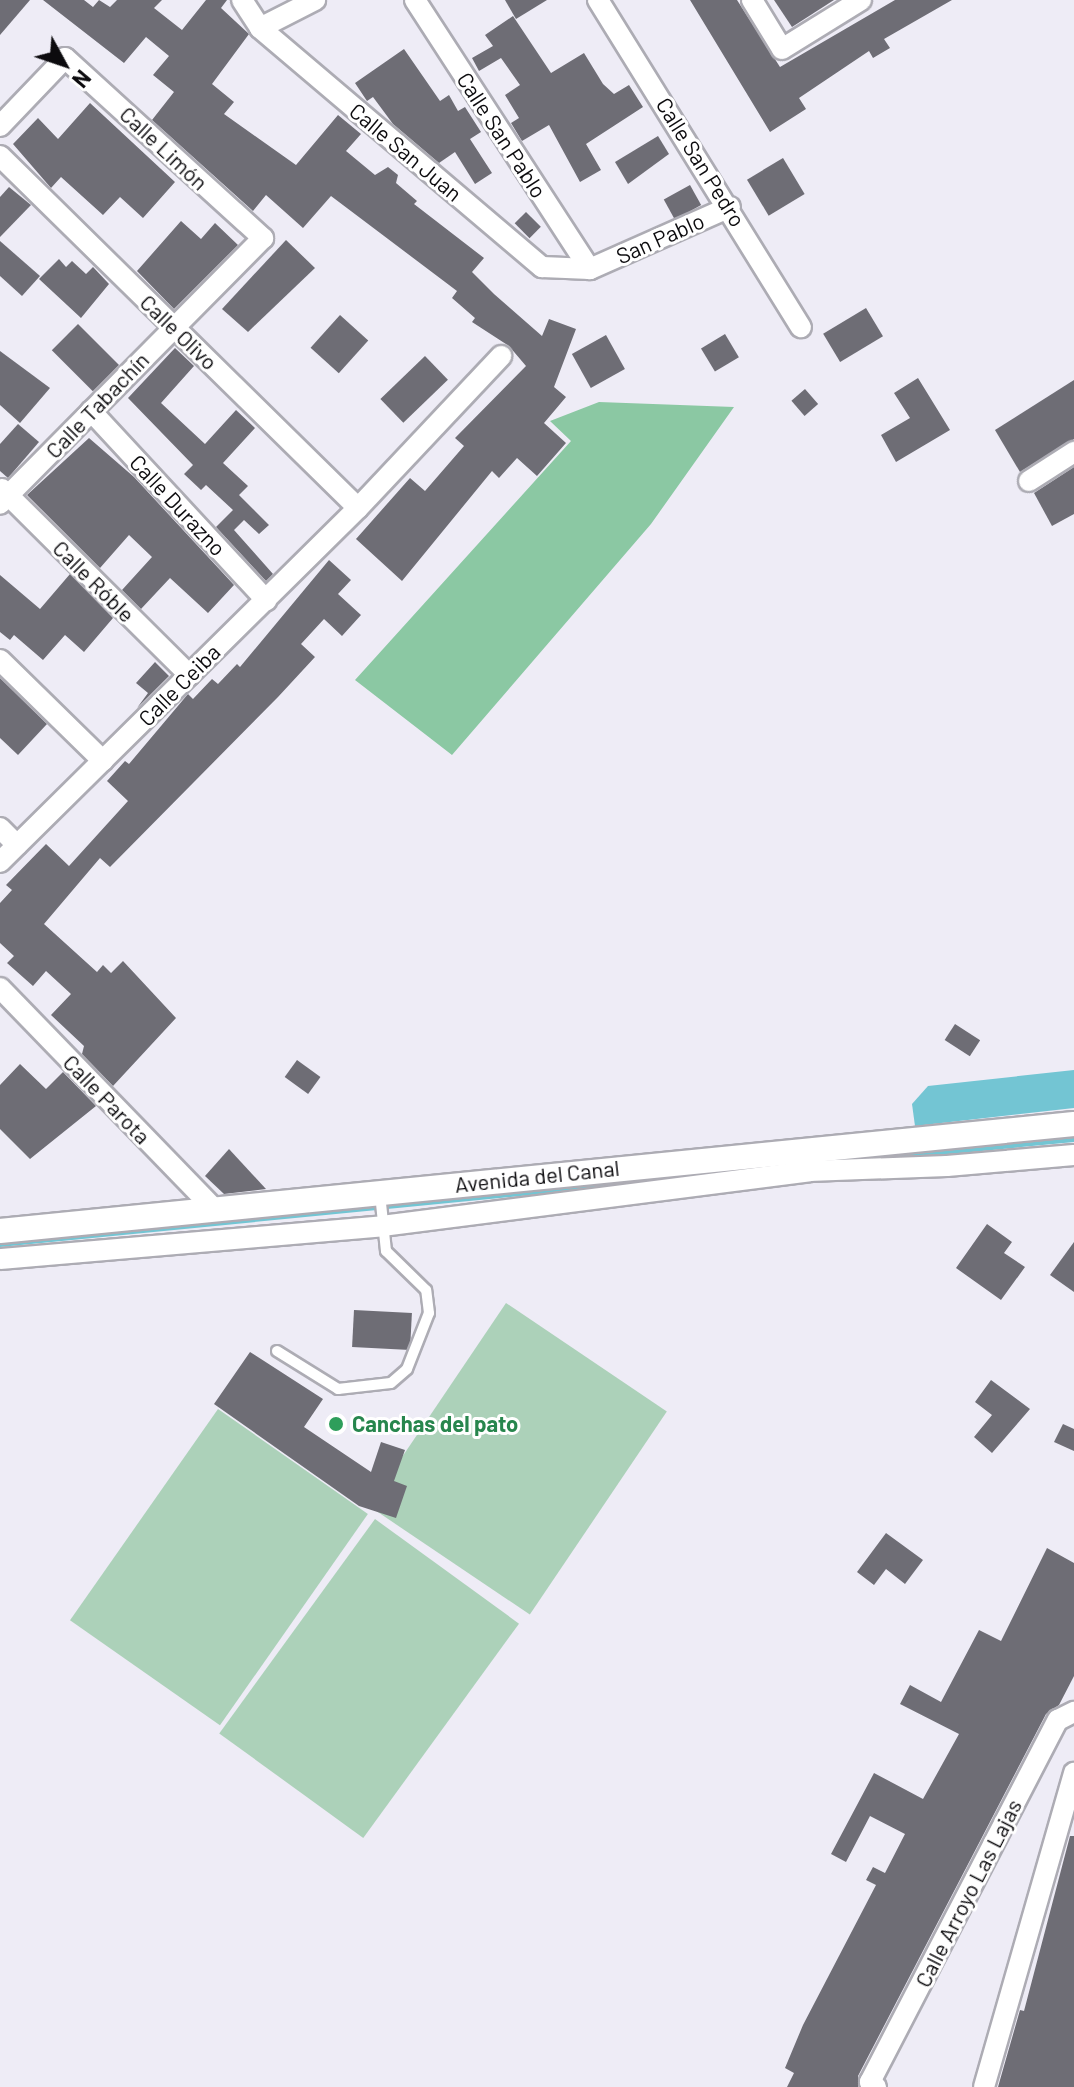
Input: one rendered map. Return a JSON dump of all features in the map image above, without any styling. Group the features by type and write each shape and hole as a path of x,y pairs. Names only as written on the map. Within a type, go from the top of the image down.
{"street":[{"name":"Calle San Juan","path":"242,0 260,28 542,267 590,269"},
{"path":"260,28 315,0"},
{"name":"Calle San Pablo","path":"415,0 590,269"},
{"name":"Calle San Pedro","path":"598,0 730,207 801,327"},
{"path":"752,0 782,49 861,0"},
{"name":"Calle Limón","path":"0,126 65,58 263,238"},
{"name":"Calle Olivo","path":"0,156 358,508"},
{"name":"San Pablo","path":"590,269 730,207"},
{"name":"Calle Tabachín","path":"3,496 263,238"},
{"name":"Calle Ceiba","path":"0,862 358,508 501,356"},
{"name":"Calle Durazno","path":"91,411 266,600"},
{"path":"1029,481 1074,452"},
{"name":"Calle Róble","path":"3,496 189,675"},
{"path":"0,660 103,761"},
{"path":"0,828 17,845"},
{"name":"Calle Parota","path":"0,988 215,1210"},
{"name":"Avenida del Canal","path":"0,1231 215,1210 381,1205 1074,1124"},
{"path":"0,1259 381,1205 809,1171 947,1166 1074,1155"},
{"name":"Calle Arroyo Las Lajas","path":"873,2084 1058,1720 1074,1712"},
{"path":"984,2087 1074,1773"}],"lane":[{"path":"277,1351 338,1389 391,1383 407,1369 429,1313 426,1290 386,1251 381,1205"}],"green space":[{"path":"599,402 734,407 651,524 452,755 355,680 571,441 550,421"},
{"path":"506,1303 667,1411 530,1615 369,1506"},
{"path":"218,1409 368,1514 220,1725 70,1620"},
{"path":"375,1519 519,1624 363,1838 219,1733"}],"water":[{"path":"1074,1070 1074,1108 915,1126 912,1104 928,1086"}],"building":[{"path":"0,0 30,0 0,35"},
{"path":"43,0 84,0 93,7 99,0 110,7 117,0 162,0 154,8 182,30 206,0 227,0 221,8 249,34 212,84 234,102 224,114 296,165 338,115 361,134 346,151 375,175 388,167 398,175 396,183 417,201 414,204 484,258 472,272 494,294 542,336 549,319 576,329 554,387 566,397 544,423 566,443 537,476 517,458 499,478 492,471 402,581 356,539 410,478 425,491 464,446 455,438 526,366 509,346 472,322 475,318 452,298 457,291 331,196 303,228 266,195 253,211 152,120 174,92 153,75 169,56 146,37 124,63"},
{"path":"505,0 547,0 516,19"},
{"path":"690,0 737,0 780,67 895,0 952,0 884,39 890,48 873,58 869,51 799,98 806,109 770,132"},
{"path":"774,0 834,0 792,27"},
{"path":"513,16 551,73 584,53 603,84 614,94 629,85 643,107 586,144 601,170 580,182 549,125 522,141 511,123 519,118 505,95 520,85 501,58 479,71 472,58 493,46 485,35"},
{"path":"404,49 440,101 449,95 458,111 465,107 481,132 470,139 492,173 475,184 455,152 439,163 393,124 373,97 367,101 355,83"},
{"path":"90,103 175,182 143,218 120,197 103,215 61,177 51,188 13,144 38,118 58,139"},
{"path":"658,136 669,154 628,184 615,162"},
{"path":"783,158 805,194 769,216 747,180"},
{"path":"690,185 701,205 675,220 664,200"},
{"path":"9,187 31,205 0,237 0,197"},
{"path":"526,212 541,227 530,238 515,223"},
{"path":"181,221 201,239 215,223 238,245 174,309 137,271"},
{"path":"286,240 315,268 248,332 222,309"},
{"path":"0,241 40,276 22,296 0,276"},
{"path":"59,259 66,267 72,261 86,274 93,267 109,284 81,318 39,279"},
{"path":"866,308 883,336 840,362 823,334"},
{"path":"340,315 368,340 339,373 311,348"},
{"path":"78,324 119,365 93,391 52,350"},
{"path":"725,334 739,357 715,372 701,348"},
{"path":"606,335 625,369 591,388 572,354"},
{"path":"175,348 194,366 161,403 205,444 236,410 255,428 223,463 248,486 239,495 269,525 259,534 244,520 234,530 273,574 266,581 216,527 233,510 206,485 201,490 184,474 193,465 128,398"},
{"path":"0,351 50,388 20,423 0,405"},
{"path":"425,356 448,380 403,423 380,399"},
{"path":"918,378 950,430 896,462 881,435 910,418 894,393"},
{"path":"1074,380 1074,439 1020,472 995,430"},
{"path":"805,389 818,404 805,416 791,401"},
{"path":"18,424 39,442 8,478 0,471 0,444"},
{"path":"89,438 134,477 234,585 208,613 170,578 141,609 122,590 152,557 129,535 100,568 27,495"},
{"path":"1074,467 1074,514 1052,526 1034,493"},
{"path":"329,560 351,580 338,594 361,615 342,636 324,619 301,644 315,657 110,867 100,858 44,924 97,972 103,965 111,973 123,961 176,1018 113,1086 82,1054 84,1046 51,1015 71,994 46,971 33,986 7,963 14,956 0,943 0,903 12,890 6,885 46,844 69,866 128,801 107,781 125,761 129,764 188,694 193,699 212,679 218,684 237,664 240,667"},
{"path":"70,574 113,618 84,652 65,635 43,660 14,635 10,640 0,632 0,575 40,609"},
{"path":"155,662 169,676 137,708 148,693 136,683"},
{"path":"0,678 47,724 18,755 0,738"},
{"path":"955,1024 980,1040 970,1056 945,1040"},
{"path":"297,1060 320,1077 308,1094 285,1077"},
{"path":"20,1064 46,1089 63,1072 96,1106 30,1159 0,1129 0,1085"},
{"path":"229,1149 266,1189 224,1194 205,1176"},
{"path":"987,1224 1012,1242 1004,1253 1025,1267 1001,1300 956,1268"},
{"path":"1074,1242 1074,1292 1050,1275"},
{"path":"354,1310 412,1313 410,1350 352,1347"},
{"path":"250,1352 323,1399 304,1427 371,1472 381,1442 405,1450 394,1481 407,1486 396,1518 359,1506 214,1404"},
{"path":"991,1380 1030,1409 992,1453 974,1437 992,1415 975,1402"},
{"path":"1063,1424 1074,1429 1074,1451 1054,1442"},
{"path":"886,1533 923,1560 905,1584 886,1569 874,1585 857,1572"},
{"path":"1047,1548 1074,1563 1074,1676 1059,1705 1046,1714 858,2076 858,2087 787,2087 794,2073 785,2068 803,2025 876,1885 866,1880 873,1867 885,1873 905,1834 870,1816 846,1862 831,1854 874,1773 923,1799 959,1734 900,1704 910,1685 941,1702 979,1630 1001,1641"},
{"path":"1070,1836 1074,1836 1074,2087 998,2087 1020,2010 1024,2011"}],"waterway":[{"path":"859,1160 1074,1139"},
{"path":"0,1244 693,1176"}],"place":[{"name":"Canchas del pato","path":"336,1424"}]}
